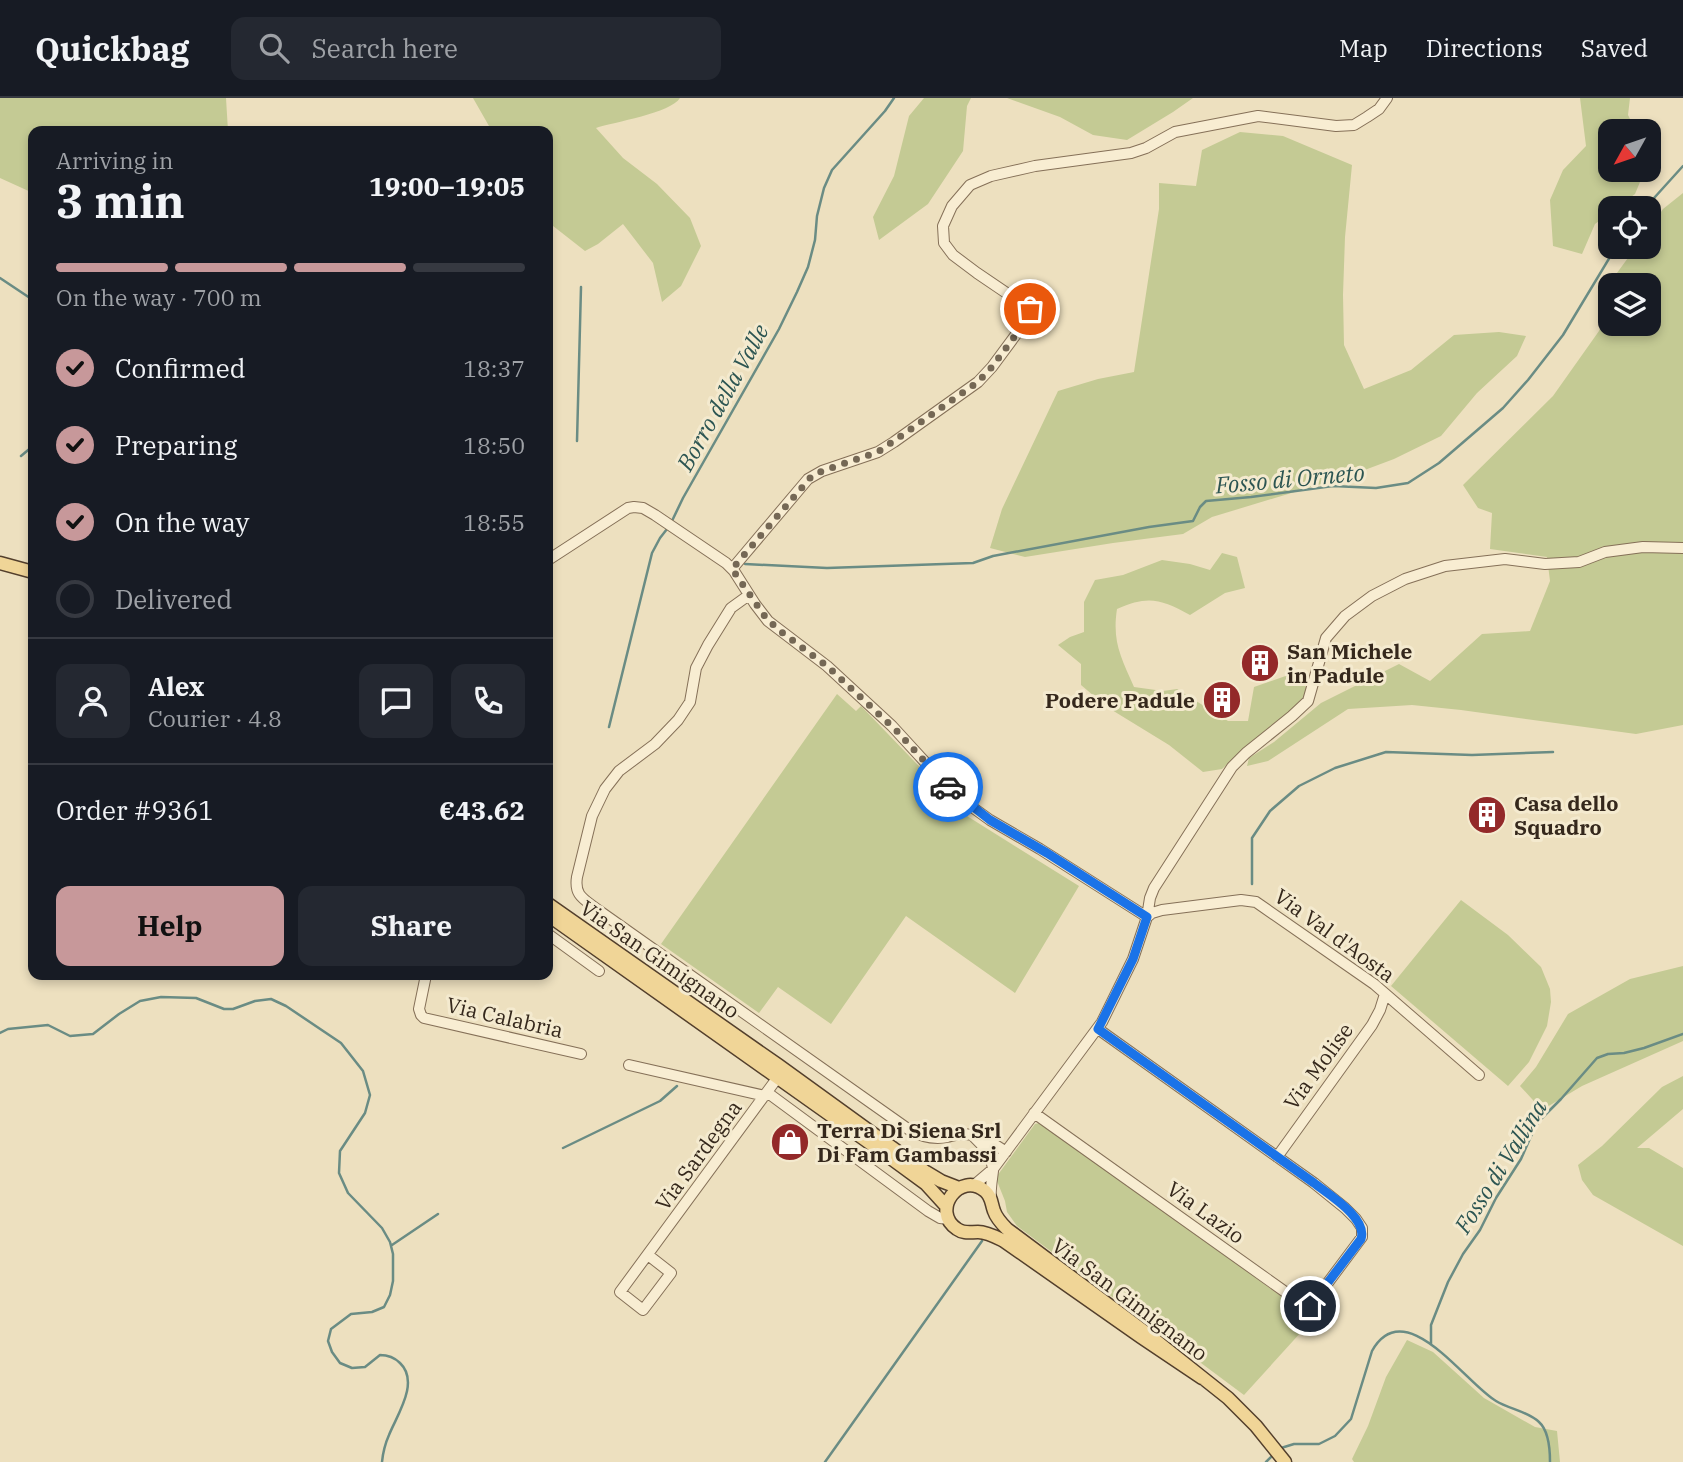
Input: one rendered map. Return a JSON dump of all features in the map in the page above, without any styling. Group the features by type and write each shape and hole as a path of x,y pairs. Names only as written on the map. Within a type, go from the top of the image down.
{"main road":[{"path":"0,563 28,571"},
{"name":"Via San Gimignano","path":"553,908 926,1172 959,1188"},
{"name":"Via San Gimignano","path":"553,919 920,1180 946,1206"},
{"path":"948,1219 948,1199 959,1188 973,1186"},
{"name":"Via San Gimignano","path":"973,1186 984,1190 1004,1227 1014,1236 1145,1332 1202,1378"},
{"path":"977,1232 987,1226 992,1216 992,1205"},
{"name":"Via San Gimignano","path":"948,1219 960,1231 991,1235 1009,1244 1202,1378"},
{"path":"1202,1378 1235,1404 1285,1462"}],"street":[{"path":"732,569 808,479 822,471 878,452 978,382 1026,321 1030,309 977,274 953,255 944,243 943,226 952,206 970,185 991,176 1035,166 1131,153 1175,132 1258,116 1336,126 1354,125 1379,109 1388,98"},
{"path":"553,557 628,508 640,508 659,517 732,569 758,609 771,623 827,666 896,730 961,799 1147,917"},
{"path":"973,1186 993,1169 1098,1029 1133,959 1147,917 1150,898 1157,883 1232,767 1308,701 1326,638 1345,616 1372,596 1405,579 1445,566 1505,559 1545,564 1578,562 1605,552 1643,547 1683,548"},
{"path":"749,595 731,608 708,645 698,665 690,702 676,723 655,744 619,771 602,793 591,820 577,877 578,891 598,910 908,1129 932,1138 963,1134 974,1136 1004,1155"},
{"name":"Via Val d'Aosta","path":"1147,917 1162,910 1237,900 1254,901 1345,963 1479,1075"},
{"path":"553,938 599,971"},
{"name":"Via Calabria","path":"425,980 419,1009 425,1018 581,1054"},
{"name":"Via Molise","path":"1277,1157 1372,1025 1385,994"},
{"path":"1098,1029 1277,1157"},
{"path":"629,1065 766,1094 928,1211 948,1219"},
{"name":"Via Sardegna","path":"648,1255 671,1273 643,1310 620,1292 778,1077"},
{"name":"Via Lazio","path":"1034,1113 1309,1307 1357,1245 1363,1233 1360,1224 1350,1212 1277,1157"},
{"path":"988,1146 1016,1138"},
{"path":"988,1146 993,1169 990,1182 992,1205"}],"green space":[{"path":"0,98 226,98 228,126 28,126 28,191 0,178"},
{"path":"473,98 680,98 654,113 596,128 623,158 657,184 690,218 701,246 681,286 662,302 653,263 623,224 585,251 553,226 553,126 489,126"},
{"path":"924,98 971,98 967,106 963,151 928,204 879,240 873,217 894,176 909,116"},
{"path":"1007,98 1193,98 1127,140 1093,135 1060,117"},
{"path":"1580,98 1630,98 1630,119 1598,119 1598,182 1640,182 1632,196 1598,196 1598,222 1582,254 1553,246 1550,200 1563,170 1586,146"},
{"path":"1240,132 1283,136 1352,165 1345,237 1344,345 1364,389 1411,370 1454,335 1499,332 1526,336 1517,356 1477,393 1441,436 1394,459 1354,474 1212,517 1183,534 1025,557 990,548 1002,509 1058,391 1134,372 1159,209 1159,183 1196,186 1202,150"},
{"path":"1683,193 1683,725 1636,734 1412,705 1348,709 1268,761 1247,766 1249,758 1274,742 1321,703 1399,664 1430,681 1482,634 1530,631 1550,581 1547,557 1490,549 1492,513 1478,508 1463,485 1553,396 1598,332 1598,336 1661,336 1661,273 1617,273 1627,259 1661,259 1663,209"},
{"path":"1222,553 1237,557 1245,588 1225,593 1190,615 1171,605 1154,601 1137,602 1117,609 1119,649 1134,687 1163,691 1177,689 1228,721 1248,721 1254,687 1294,673 1306,687 1300,704 1222,769 1203,772 1169,745 1107,707 1081,685 1081,664 1058,645 1084,632 1084,602 1095,580 1123,575 1162,560 1210,570"},
{"path":"837,694 856,711 861,706 967,816 1079,886 1015,993 906,916 831,1024 778,987 759,1013 661,944"},
{"path":"1461,900 1508,935 1541,967 1550,989 1547,1026 1529,1062 1508,1086 1391,986"},
{"path":"1683,966 1683,1041 1582,1086 1542,1110 1520,1086 1536,1067 1568,1014 1630,979"},
{"path":"1683,1076 1683,1109 1637,1148 1649,1148 1683,1168 1683,1246 1593,1195 1582,1180 1578,1165 1602,1146 1662,1087"},
{"path":"1040,1123 1313,1319 1244,1395 1017,1226 1007,1212 997,1176 1035,1124"},
{"path":"1407,1340 1433,1352 1484,1398 1535,1427 1557,1431 1560,1462 1354,1462 1352,1459 1368,1426 1386,1377"}],"waterway":[{"name":"Borro della Valle","path":"671,523 797,292 808,267 815,240 817,216 832,170 894,98"},
{"name":"Fosso di Orneto","path":"1656,196 1683,166"},
{"name":"Fosso di Orneto","path":"745,564 827,568 973,563 993,556 1193,521 1206,501 1333,486 1376,488 1408,483 1439,463 1503,408 1563,335 1609,259"},
{"path":"0,278 28,297"},
{"path":"577,441 581,287"},
{"path":"21,456 28,450"},
{"name":"Borro della Valle","path":"609,727 652,553 667,529"},
{"path":"1252,884 1252,838 1270,811 1299,786 1335,768 1386,752 1472,755 1553,752"},
{"path":"0,1033 8,1029 48,1025 70,1036 93,1034 140,1001 161,997 196,998 224,1009 271,999 341,1043 363,1071 370,1095 365,1113 340,1151 339,1173 348,1193 382,1228 390,1242 393,1281 384,1307 372,1312 351,1314 331,1329 328,1341 340,1363 352,1368 365,1367 383,1355 395,1359 406,1371 408,1379 405,1399 386,1442 382,1462"},
{"name":"Fosso di Vallina","path":"1431,1344 1431,1325 1448,1282 1521,1159 1535,1127 1542,1118 1597,1058 1644,1048 1683,1034"},
{"path":"563,1148 660,1101 677,1086"},
{"name":"Borro della Valle","path":"392,1245 438,1214"},
{"path":"825,1462 982,1241"},
{"path":"1281,1448 1294,1444 1319,1444 1335,1436 1351,1419 1372,1351 1386,1336 1401,1332 1418,1336 1452,1362 1483,1392 1539,1422 1547,1435 1550,1462"},
{"path":"1266,1462 1273,1455"}],"way so far":[{"path":"948,787 896,730 812,653 766,618 732,569 811,477 878,452 978,382 1026,321 1030,309"}],"place":[{"name":"San Michele in Padule","path":"1260,663"},
{"name":"Podere Padule","path":"1222,700"},
{"name":"Casa dello Squadro","path":"1487,815"},
{"name":"Terra Di Siena Srl Di Fam Gambassi","path":"790,1142"}],"route":[{"path":"948,787 990,820 1147,917 1140,943 1098,1029 1314,1183 1356,1219 1362,1230 1361,1239 1310,1306"}]}
